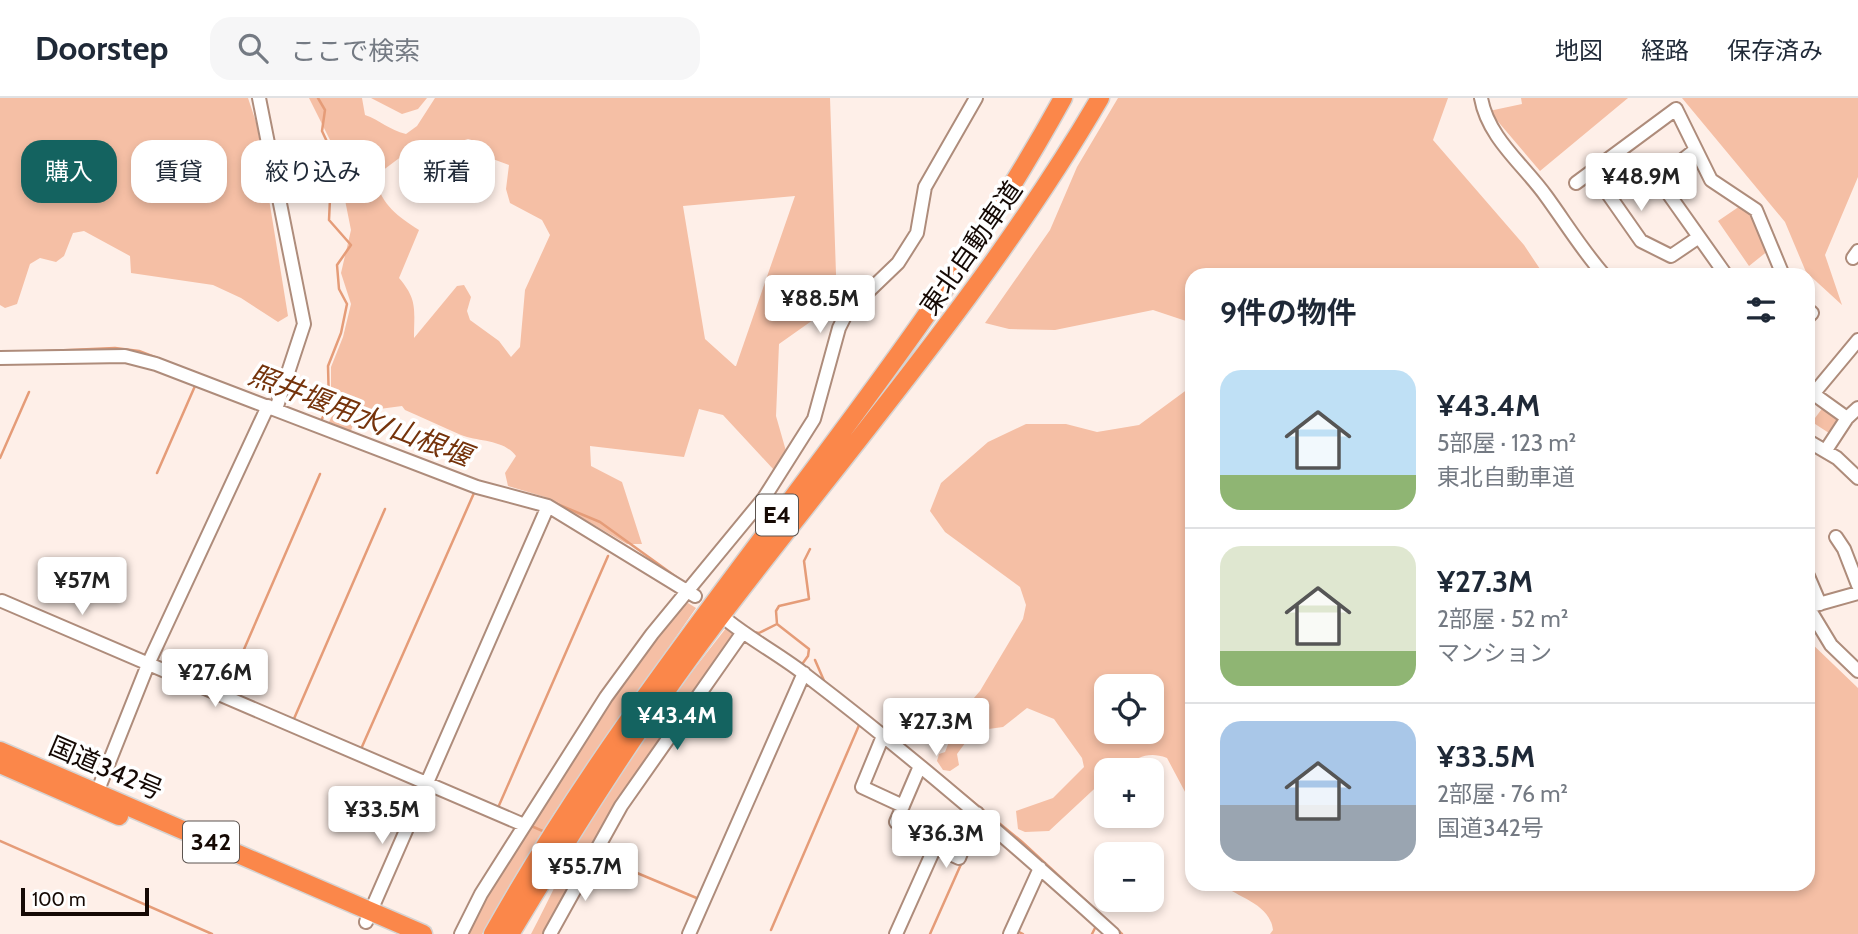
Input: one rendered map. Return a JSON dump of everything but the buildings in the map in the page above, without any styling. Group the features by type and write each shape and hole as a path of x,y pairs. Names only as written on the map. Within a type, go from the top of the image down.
{"highway":[{"name":"東北自動車道","path":"493,934 556,828 626,721 760,538 862,406 963,263 1063,98"},
{"name":"東北自動車道","path":"510,934 639,727 728,606 987,275 1031,212 1100,98"},
{"name":"国道342号","path":"0,751 95,799"},
{"name":"国道342号","path":"0,764 95,799 369,917 423,934"},
{"path":"522,934 597,792"},
{"name":"国道342号","path":"369,917 392,934"}],"street":[{"path":"95,799 149,663 272,408 304,324 259,98"},
{"path":"461,934 481,894 606,697 652,634 692,594 764,498 814,419 839,327 847,312 898,263 917,233 925,187 976,98"},
{"path":"1481,98 1489,124 1503,145 1521,163 1599,268"},
{"path":"1576,183 1675,110 1693,150 1711,180 1756,210 1780,268"},
{"path":"1693,150 1658,179 1721,268"},
{"path":"1592,171 1641,241 1671,256 1699,237"},
{"path":"1815,388 1858,340"},
{"path":"0,358 125,356 272,408 466,483 548,506 692,594"},
{"path":"1815,395 1847,418"},
{"path":"1826,450 1847,418 1858,408"},
{"path":"1815,444 1826,450 1858,478"},
{"path":"369,917 548,506"},
{"path":"1836,537 1844,549 1858,585"},
{"path":"1815,605 1858,593"},
{"path":"2,601 524,825"},
{"path":"1815,612 1831,645 1858,671"},
{"path":"728,621 804,673 920,766 1113,934"},
{"path":"550,934 621,806 743,632"},
{"path":"689,934 804,673"},
{"path":"883,736 862,787 903,806"},
{"path":"896,822 920,766"},
{"path":"896,934 935,847 959,858 977,813"},
{"path":"1010,934 1040,868"}],"shaded area":[{"path":"0,98 248,98 259,140 241,140 241,203 270,203 288,316 278,322 241,298 213,285 131,273 130,256 84,231 73,233 64,256 56,262 40,258 30,264 17,304 5,308 0,305"},
{"path":"309,98 362,98 365,115 406,134 417,126 435,98 830,98 837,303 779,344 776,416 786,451 774,470 723,415 699,409 684,457 590,446 591,466 622,482 642,544 627,544 545,497 508,486 505,473 516,456 504,447 461,435 405,410 402,406 372,410 341,403 331,389 331,367 343,337 351,304 341,273 351,230 346,203 385,201 398,215 419,230 399,278 412,299 414,338 457,286 464,285 471,297 467,311 470,320 499,341 511,357 520,347 525,290 550,235 542,220 510,203 506,189 509,165 495,160 495,140 399,140 399,158 385,169 385,140 330,140","holes":["795,196 736,366 705,339 683,206"]},
{"path":"371,98 427,98 418,109 402,114"},
{"path":"1118,98 1448,98 1433,140 1524,245 1539,268 1185,268 1185,321 1153,310 1055,330 1009,329 985,323 1050,230 1077,167"},
{"path":"1521,98 1628,98 1540,171 1489,111 1522,104"},
{"path":"1682,98 1858,98 1858,177 1825,255 1842,305 1815,280 1815,268 1804,268 1785,222"},
{"path":"1740,206 1754,213 1769,250 1749,266 1718,221"},
{"path":"1185,391 1185,792 1167,758 1149,755 1139,758 1094,758 1094,789 1049,831 1025,832 1018,829 1016,811 1053,798 1084,767 1082,758 1054,719 1027,708 1003,727 974,731 957,754 959,765 950,771 943,770 937,761 939,754 945,752 960,714 980,691 1023,619 1026,605 1020,587 945,532 930,511 941,483 988,442 1026,424 1066,424 1097,432 1139,425"},
{"path":"337,406 356,414 351,431 329,422"},
{"path":"1824,406 1842,420 1832,435 1815,424 1815,418"},
{"path":"688,603 696,608 554,813 482,934 465,934 514,848 567,765 653,644 683,605"},
{"path":"727,627 735,633 546,934 531,934 603,798 636,748"},
{"path":"1815,647 1858,688 1858,934 1270,934 1273,930 1271,921 1253,903 1232,891 1815,891"}],"waterway":[{"path":"318,98 325,110 322,131 344,178 330,199 329,220 351,245 337,265 339,289 347,304 341,333 328,366 329,404 321,421"},
{"name":"照井堰用水/山根堰","path":"24,352 115,348 139,351 267,400"},
{"path":"157,473 195,386"},
{"path":"0,458 29,392"},
{"path":"225,693 320,474"},
{"name":"照井堰用水/山根堰","path":"510,490 534,496"},
{"path":"361,749 474,493"},
{"name":"照井堰用水/山根堰","path":"550,501 600,522 686,584"},
{"path":"293,721 385,509"},
{"path":"777,624 776,611 779,606 809,599 804,561 810,549"},
{"path":"497,810 608,556"},
{"path":"650,627 675,597"},
{"name":"照井堰用水/山根堰","path":"753,632 759,633 777,624 809,649 808,656 800,667"},
{"name":"照井堰用水/山根堰","path":"815,660 825,683"},
{"path":"771,930 860,723"},
{"name":"照井堰用水/山根堰","path":"888,732 1021,841 1122,934"},
{"path":"521,819 531,804"},
{"path":"933,843 942,821"},
{"path":"529,825 545,832"},
{"path":"0,841 212,934"},
{"path":"574,845 590,852"},
{"path":"599,857 699,899"},
{"path":"930,934 962,862"},
{"path":"1092,934 1097,924"},
{"path":"1015,930 1023,934"}]}
